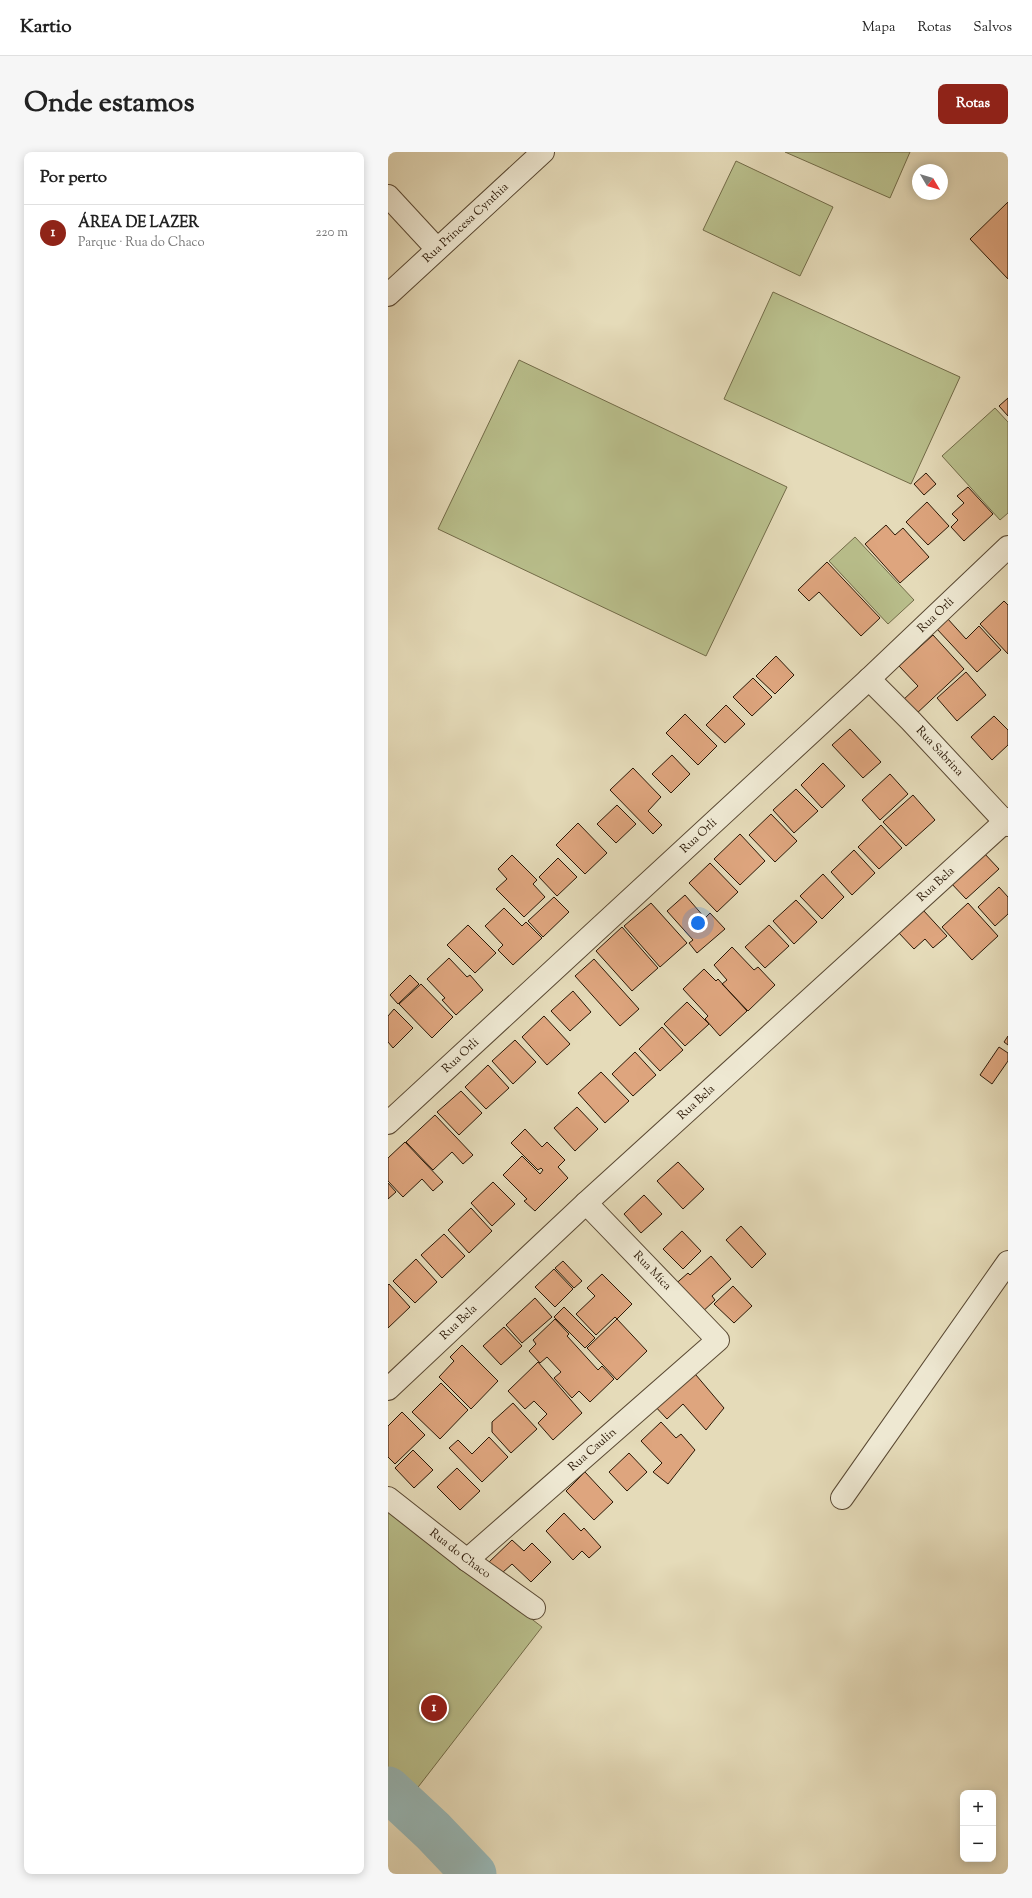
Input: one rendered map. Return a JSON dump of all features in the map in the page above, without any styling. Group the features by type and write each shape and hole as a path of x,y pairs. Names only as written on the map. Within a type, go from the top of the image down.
{"street":[{"name":"Rua Princesa Cynthia","path":"388,294 543,152"},
{"path":"388,196 438,249"},
{"name":"Rua Orli","path":"388,1123 869,679 1008,547"},
{"name":"Rua Sabrina","path":"869,679 1007,822"},
{"name":"Rua Bela","path":"388,1389 586,1203 1007,822"},
{"name":"Rua Mica","path":"586,1203 718,1340"},
{"path":"842,1498 1007,1268"},
{"name":"Rua Caulin","path":"467,1560 718,1340"},
{"name":"Rua do Chaco","path":"388,1498 467,1560 534,1608"}],"green space":[{"path":"785,152 910,152 890,198"},
{"path":"736,161 833,207 800,276 703,230"},
{"path":"773,292 960,377 911,484 724,399"},
{"path":"519,360 787,487 706,656 438,529"},
{"path":"995,408 1008,422 1008,513 1000,520 942,456"},
{"path":"855,537 914,600 888,624 829,561"},
{"path":"388,1508 542,1627 405,1804 388,1789"}],"building":[{"path":"1008,202 1008,279 970,239"},
{"path":"1008,398 1008,416 999,406"},
{"path":"926,473 936,484 924,495 914,484"},
{"path":"968,487 993,514 964,541 951,527 958,520 952,514 964,503 957,496"},
{"path":"927,502 949,526 928,545 906,522"},
{"path":"886,525 895,535 903,528 929,557 900,583 865,544"},
{"path":"827,562 880,618 861,636 819,592 809,601 798,590"},
{"path":"1004,601 1008,605 1008,654 980,624"},
{"path":"947,618 966,639 979,626 1001,650 977,672 936,628"},
{"path":"933,635 964,669 915,715 902,701 918,686 899,666"},
{"path":"776,656 794,675 775,694 756,676"},
{"path":"966,672 986,695 957,721 937,698"},
{"path":"753,678 772,697 752,716 733,697"},
{"path":"726,705 745,724 725,743 706,725"},
{"path":"685,714 717,746 698,765 666,733"},
{"path":"994,716 1008,730 1008,745 992,760 971,737"},
{"path":"850,729 881,762 863,778 832,745"},
{"path":"672,755 690,774 671,793 652,774"},
{"path":"823,763 845,786 822,808 801,785"},
{"path":"633,768 661,797 648,811 662,825 653,834 610,790"},
{"path":"890,774 908,794 880,820 862,800"},
{"path":"796,789 818,811 794,833 773,810"},
{"path":"913,795 935,820 906,846 883,822"},
{"path":"617,805 636,824 616,843 597,824"},
{"path":"771,814 797,841 775,862 749,835"},
{"path":"578,823 607,853 585,874 556,845"},
{"path":"881,825 902,848 879,869 858,847"},
{"path":"740,834 765,861 740,885 714,859"},
{"path":"854,850 875,873 852,895 831,872"},
{"path":"983,852 999,869 966,899 950,882"},
{"path":"512,855 537,880 533,884 545,897 524,917 496,889 507,879 498,869"},
{"path":"558,858 577,877 557,896 539,877"},
{"path":"710,863 738,892 717,912 689,883"},
{"path":"823,874 844,897 822,919 800,896"},
{"path":"999,887 1008,897 1008,914 995,926 978,907"},
{"path":"685,895 705,918 710,913 725,929 697,953 689,943 693,940 667,911"},
{"path":"554,897 569,912 543,937 528,921"},
{"path":"796,900 817,922 794,944 773,921"},
{"path":"651,903 687,943 660,967 624,926"},
{"path":"968,903 998,936 972,960 942,927"},
{"path":"504,908 522,926 526,922 542,938 513,965 498,950 503,945 485,926"},
{"path":"923,910 947,936 933,948 925,939 914,949 898,932"},
{"path":"468,925 496,953 475,973 447,945"},
{"path":"769,925 789,946 765,968 745,947"},
{"path":"622,927 658,968 632,991 596,951"},
{"path":"732,947 754,970 758,967 775,985 748,1011 722,984 727,980 714,965"},
{"path":"449,958 467,977 470,975 483,990 456,1015 442,1000 445,998 427,979"},
{"path":"594,959 639,1009 620,1026 575,976"},
{"path":"704,969 716,981 718,979 747,1011 720,1036 705,1019 708,1016 683,989"},
{"path":"410,975 419,984 398,1004 390,995"},
{"path":"421,984 453,1017 432,1038 399,1004"},
{"path":"573,991 591,1012 570,1031 551,1011"},
{"path":"687,1002 709,1024 685,1046 664,1024"},
{"path":"394,1009 413,1028 393,1048 388,1042 388,1016"},
{"path":"544,1016 570,1044 547,1065 522,1037"},
{"path":"662,1027 683,1050 660,1071 639,1049"},
{"path":"1008,1036 1008,1045 1004,1042"},
{"path":"515,1040 536,1062 513,1084 492,1061"},
{"path":"999,1047 1008,1053 1008,1061 992,1084 980,1075"},
{"path":"635,1052 656,1075 633,1096 612,1074"},
{"path":"488,1065 509,1088 486,1109 465,1087"},
{"path":"601,1072 629,1101 605,1123 578,1093"},
{"path":"461,1091 482,1113 459,1135 437,1112"},
{"path":"577,1107 598,1129 575,1151 554,1128"},
{"path":"435,1115 473,1155 463,1164 452,1152 433,1170 406,1142"},
{"path":"525,1129 542,1147 547,1142 565,1160 558,1167 568,1178 535,1211 524,1201 527,1199 503,1175 522,1156 540,1174 543,1170 541,1168 538,1170 511,1143"},
{"path":"405,1142 443,1182 433,1191 422,1179 403,1197 388,1181 388,1158"},
{"path":"678,1162 704,1189 683,1209 657,1181"},
{"path":"493,1182 515,1204 492,1226 471,1203"},
{"path":"388,1183 396,1192 388,1199"},
{"path":"644,1195 662,1214 641,1233 624,1214"},
{"path":"471,1208 492,1231 469,1253 448,1230"},
{"path":"741,1226 766,1254 752,1268 726,1240"},
{"path":"682,1231 701,1251 683,1269 663,1249"},
{"path":"444,1234 465,1256 442,1278 421,1255"},
{"path":"711,1256 731,1279 712,1296 715,1300 698,1316 672,1287 688,1273 690,1275"},
{"path":"416,1259 437,1282 415,1303 393,1281"},
{"path":"563,1261 582,1281 574,1288 555,1268"},
{"path":"554,1269 573,1289 555,1307 535,1287"},
{"path":"602,1274 632,1304 617,1319 615,1317 596,1335 576,1314 595,1296 587,1288"},
{"path":"389,1284 410,1307 388,1328 388,1285"},
{"path":"733,1286 752,1306 734,1323 714,1304"},
{"path":"535,1298 552,1317 522,1343 506,1325"},
{"path":"564,1307 595,1338 585,1348 554,1317"},
{"path":"555,1319 569,1334 567,1336 598,1370 602,1366 614,1379 590,1402 579,1391 572,1398 554,1378 561,1372 547,1357 540,1363 529,1351 536,1344 533,1340"},
{"path":"617,1319 647,1351 617,1380 587,1348"},
{"path":"504,1327 522,1346 501,1365 483,1346"},
{"path":"462,1345 498,1381 471,1409 439,1377 454,1361 450,1357"},
{"path":"538,1362 582,1413 553,1440 538,1423 547,1414 534,1401 525,1409 508,1391"},
{"path":"690,1368 724,1408 706,1430 683,1404 667,1419 652,1403"},
{"path":"441,1383 468,1410 440,1439 412,1412"},
{"path":"513,1403 537,1429 511,1453 492,1432 492,1422"},
{"path":"402,1412 425,1435 395,1464 388,1457 388,1426"},
{"path":"661,1422 676,1438 681,1434 695,1450 668,1484 653,1472 662,1463 641,1441"},
{"path":"489,1437 508,1457 482,1482 449,1448 458,1440 472,1454"},
{"path":"413,1450 433,1470 414,1488 395,1468"},
{"path":"629,1453 647,1472 627,1491 609,1472"},
{"path":"457,1468 480,1491 460,1510 437,1487"},
{"path":"585,1472 613,1502 594,1520 566,1491"},
{"path":"564,1513 581,1531 584,1528 601,1547 589,1558 582,1551 573,1560 546,1531"},
{"path":"512,1540 524,1551 532,1543 551,1562 531,1582 512,1564 502,1573 488,1563"}],"waterway":[{"path":"388,1789 433,1831 474,1874"}],"place":[{"name":"ÁREA DE LAZER","path":"434,1708"}]}
